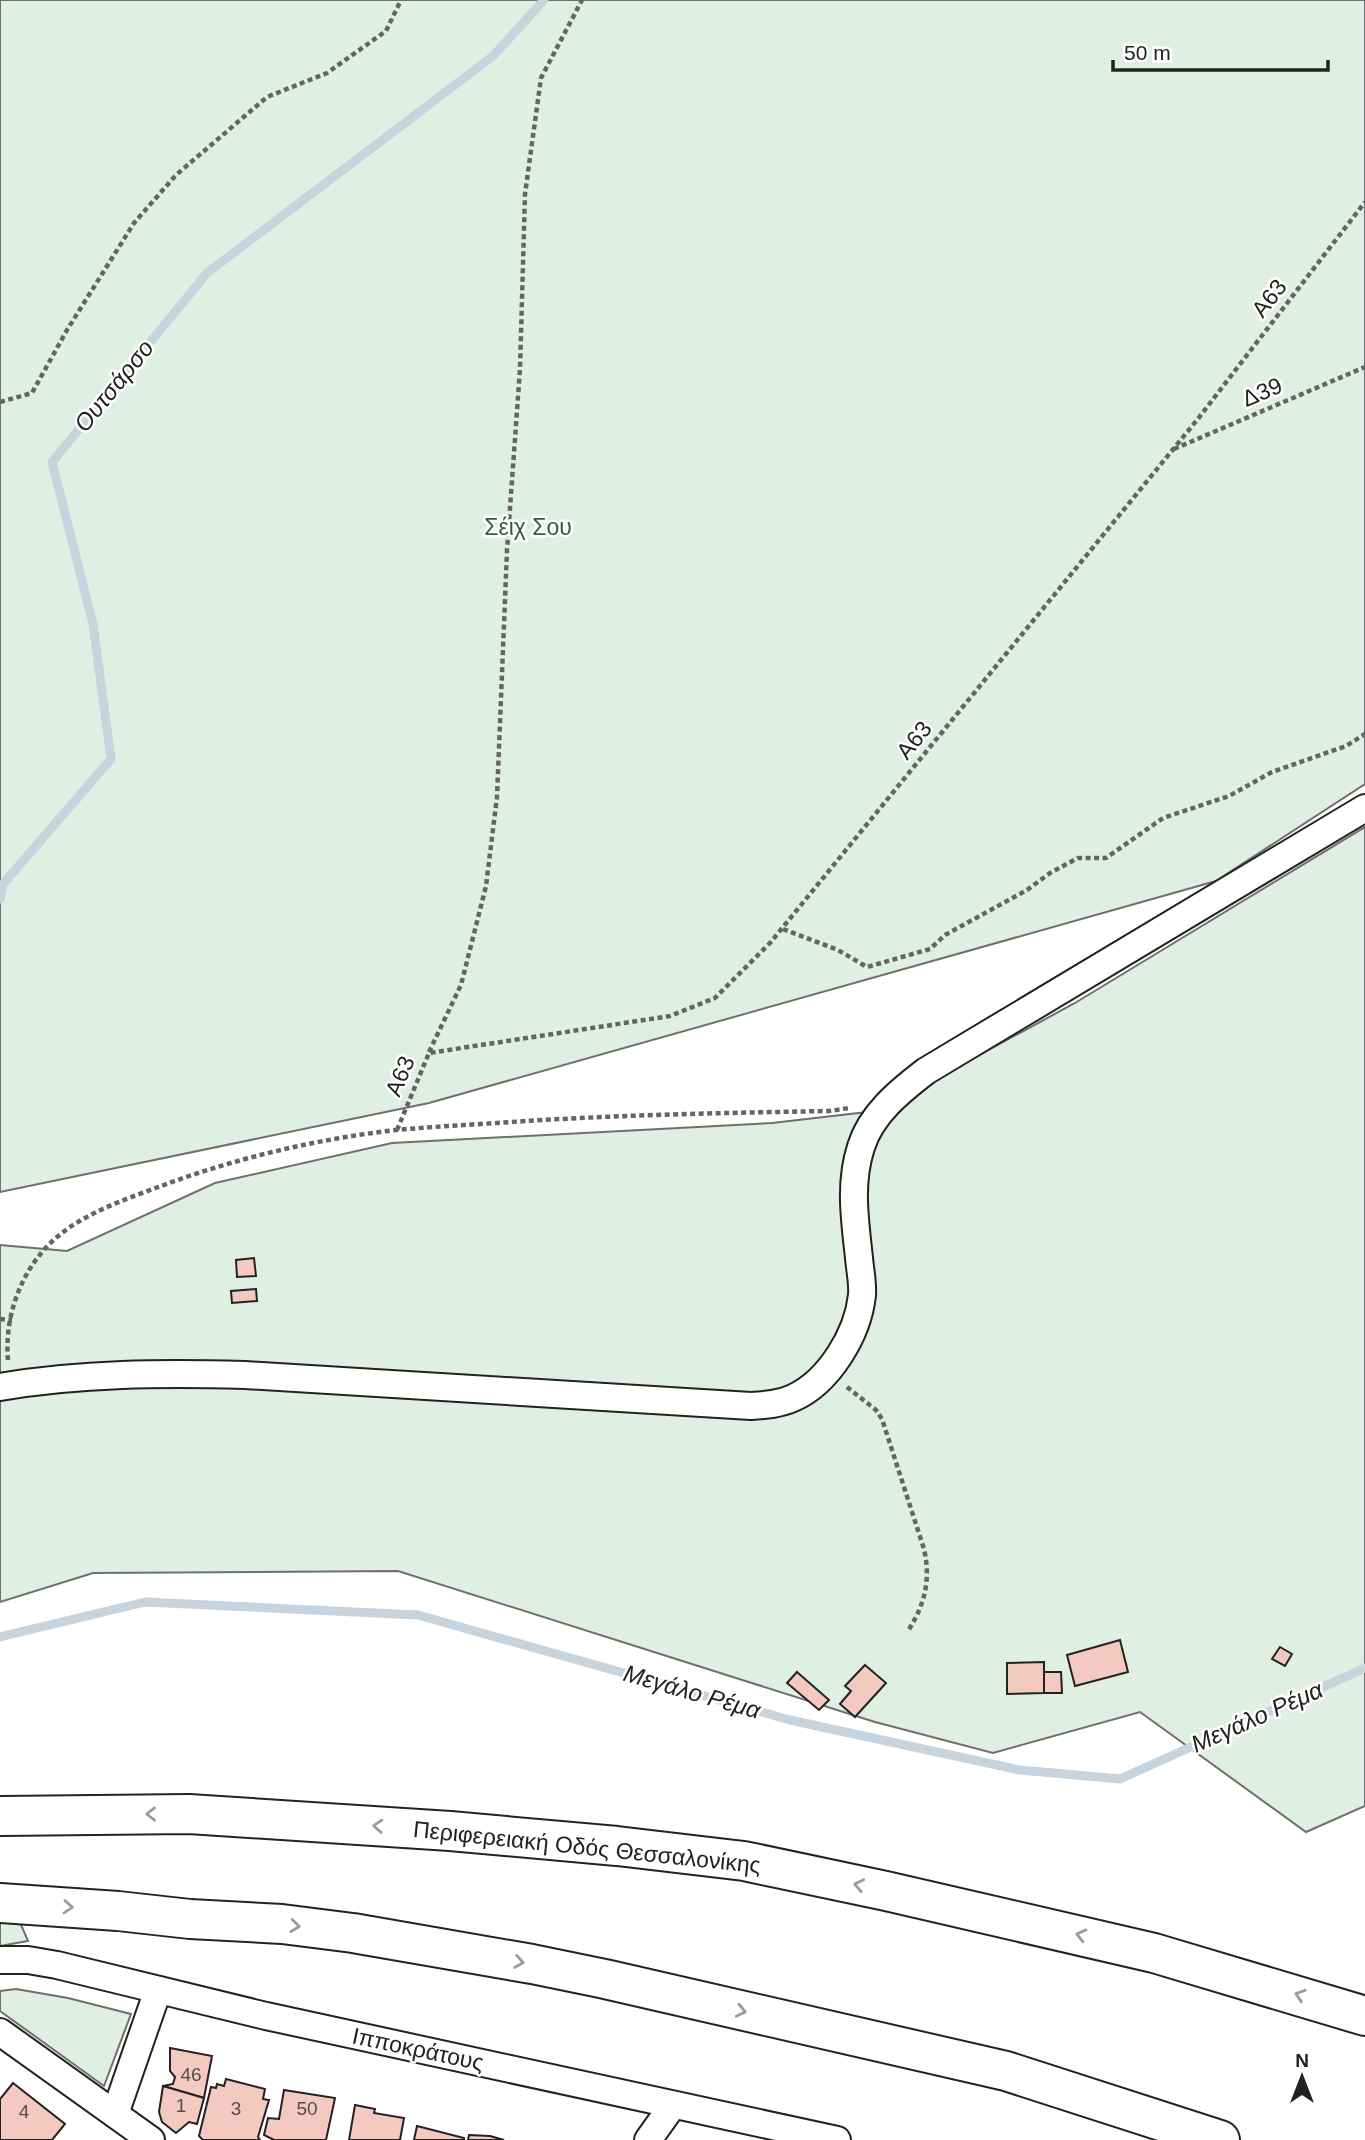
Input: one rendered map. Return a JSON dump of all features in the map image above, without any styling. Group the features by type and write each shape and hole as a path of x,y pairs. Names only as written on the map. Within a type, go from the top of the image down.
{"highway":[{"path":"0,1788 81,1814"},
{"name":"Περιφερειακή Οδός Θεσσαλονίκης","path":"0,1816 189,1814 450,1831 744,1861 1154,1953 1365,2016"},
{"path":"0,1903 282,1924 426,1945 556,1969 1006,2071 1220,2140"}],"street":[{"path":"5,1386 91,1376 170,1373 245,1375 751,1406 773,1405 794,1398 812,1387 827,1371 848,1339 856,1319 862,1295 852,1198 855,1168 862,1144 875,1120 896,1094 926,1071 1365,808"},
{"name":"Ιπποκράτους","path":"0,1961 43,1962 673,2105 774,2134 837,2140"},
{"path":"115,2114 158,1990"},
{"path":"0,2032 151,2140"},
{"path":"648,2140 673,2105"}],"path":[{"path":"0,402 32,393 67,330 134,223 176,175 267,97 327,73 386,31 401,0"},
{"path":"429,1053 461,985 486,886 497,797 503,707 507,550 520,369 525,194 541,78 582,0"},
{"name":"Α63","path":"397,1130 429,1053 670,1016 715,998 782,928 1173,450 1365,202"},
{"name":"Δ39","path":"1173,450 1365,367"},
{"path":"782,928 838,950 867,967 905,958 930,949 945,935 1027,890 1078,858 1106,858 1163,818 1229,796 1272,772 1346,746 1365,734"},
{"path":"5,1386 7,1345 18,1289 29,1269 56,1238 74,1225 138,1195 223,1164 338,1139 397,1130 638,1114 829,1111 870,1103 896,1094"},
{"path":"0,1319 12,1320"},
{"path":"827,1371 876,1410 887,1432 912,1508 924,1549 928,1577 923,1604 908,1631"}],"green space":[{"name":"Σέιχ Σου","path":"0,0 1365,0 1365,784 1216,881 429,1103 0,1192"},
{"path":"1365,827 1365,1806 1306,1832 1140,1712 993,1753 875,1722 398,1571 93,1573 0,1602 0,1245 67,1251 215,1183 392,1143 772,1123 876,1111 1075,1003"},
{"path":"0,1917 19,1920 28,1941 0,1946"},
{"path":"16,1989 68,1998 131,2014 104,2086 0,2011 0,1991"}],"building":[{"path":"254,1258 256,1276 237,1277 236,1260"},
{"path":"256,1289 257,1301 232,1303 231,1291"},
{"path":"1120,1640 1128,1672 1075,1686 1067,1655"},
{"path":"1280,1647 1292,1654 1285,1666 1272,1659"},
{"path":"1044,1662 1044,1693 1007,1694 1007,1663"},
{"path":"865,1665 886,1683 855,1717 840,1704 851,1691 845,1686"},
{"path":"797,1672 829,1700 819,1710 787,1683"},
{"path":"1044,1672 1061,1672 1062,1693 1044,1693"},
{"path":"170,2048 212,2056 204,2098 163,2086 173,2084 175,2077 170,2071"},
{"path":"226,2079 265,2089 263,2099 269,2100 258,2137 260,2140 203,2140 199,2136 211,2087 216,2088 217,2084 224,2086"},
{"path":"13,2083 65,2124 52,2140 0,2140 0,2099"},
{"path":"163,2086 204,2098 197,2124 189,2122 176,2133 162,2122 159,2112"},
{"path":"284,2090 335,2098 326,2140 274,2140 264,2135 268,2118 279,2119"},
{"path":"355,2105 375,2109 374,2113 404,2118 400,2140 349,2140"},
{"path":"417,2126 464,2138 464,2140 414,2140"},
{"path":"469,2135 490,2136 504,2140 468,2140"}],"waterway":[{"name":"Ουτσάρσο","path":"0,899 3,884 111,759 93,624 52,462 207,273 493,56 544,0"},
{"name":"Μεγάλο Ρέμα","path":"0,1637 145,1602 418,1615 790,1720 1020,1770 1120,1779 1365,1668"}]}
